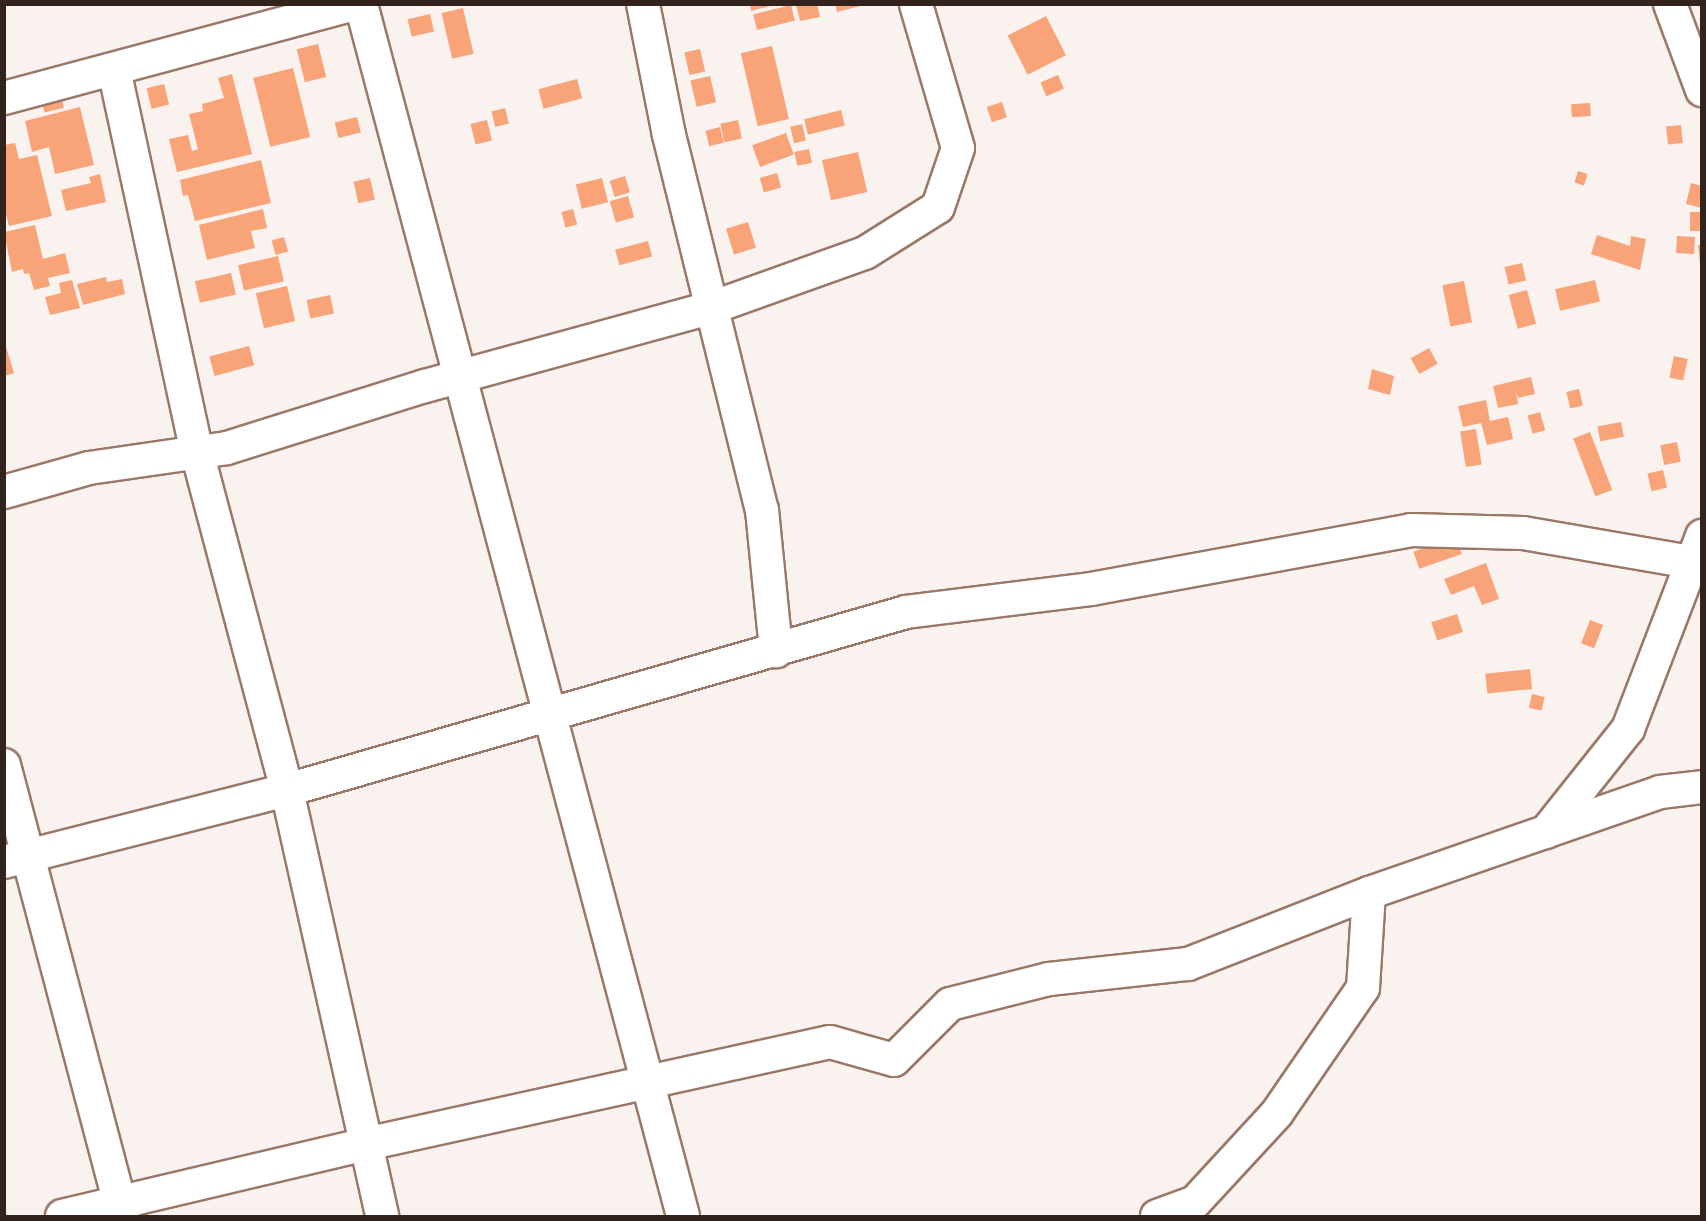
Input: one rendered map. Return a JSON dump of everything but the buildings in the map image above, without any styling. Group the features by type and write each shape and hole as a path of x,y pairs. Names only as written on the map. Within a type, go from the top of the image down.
{"street":[{"path":"4,99 354,4"},
{"path":"361,4 553,716 683,1216"},
{"path":"643,4 669,135 762,510 776,651"},
{"path":"4,492 89,468 227,448 460,376 711,308 865,253 938,207 958,148 916,4"},
{"path":"1670,4 1701,90"},
{"path":"114,69 197,452 287,790 382,1216"},
{"path":"17,859 287,790 553,716 906,612 1091,589 1411,530 1523,532 1696,549 1628,729 1546,832"},
{"path":"4,765 17,859 121,1209"},
{"path":"62,1216 121,1209 366,1144 830,1042 894,1060 950,1004 1049,979 1188,964 1369,893 1660,792 1701,786"},
{"path":"1157,1216 1195,1202 1277,1113 1363,988 1369,893"}]}
